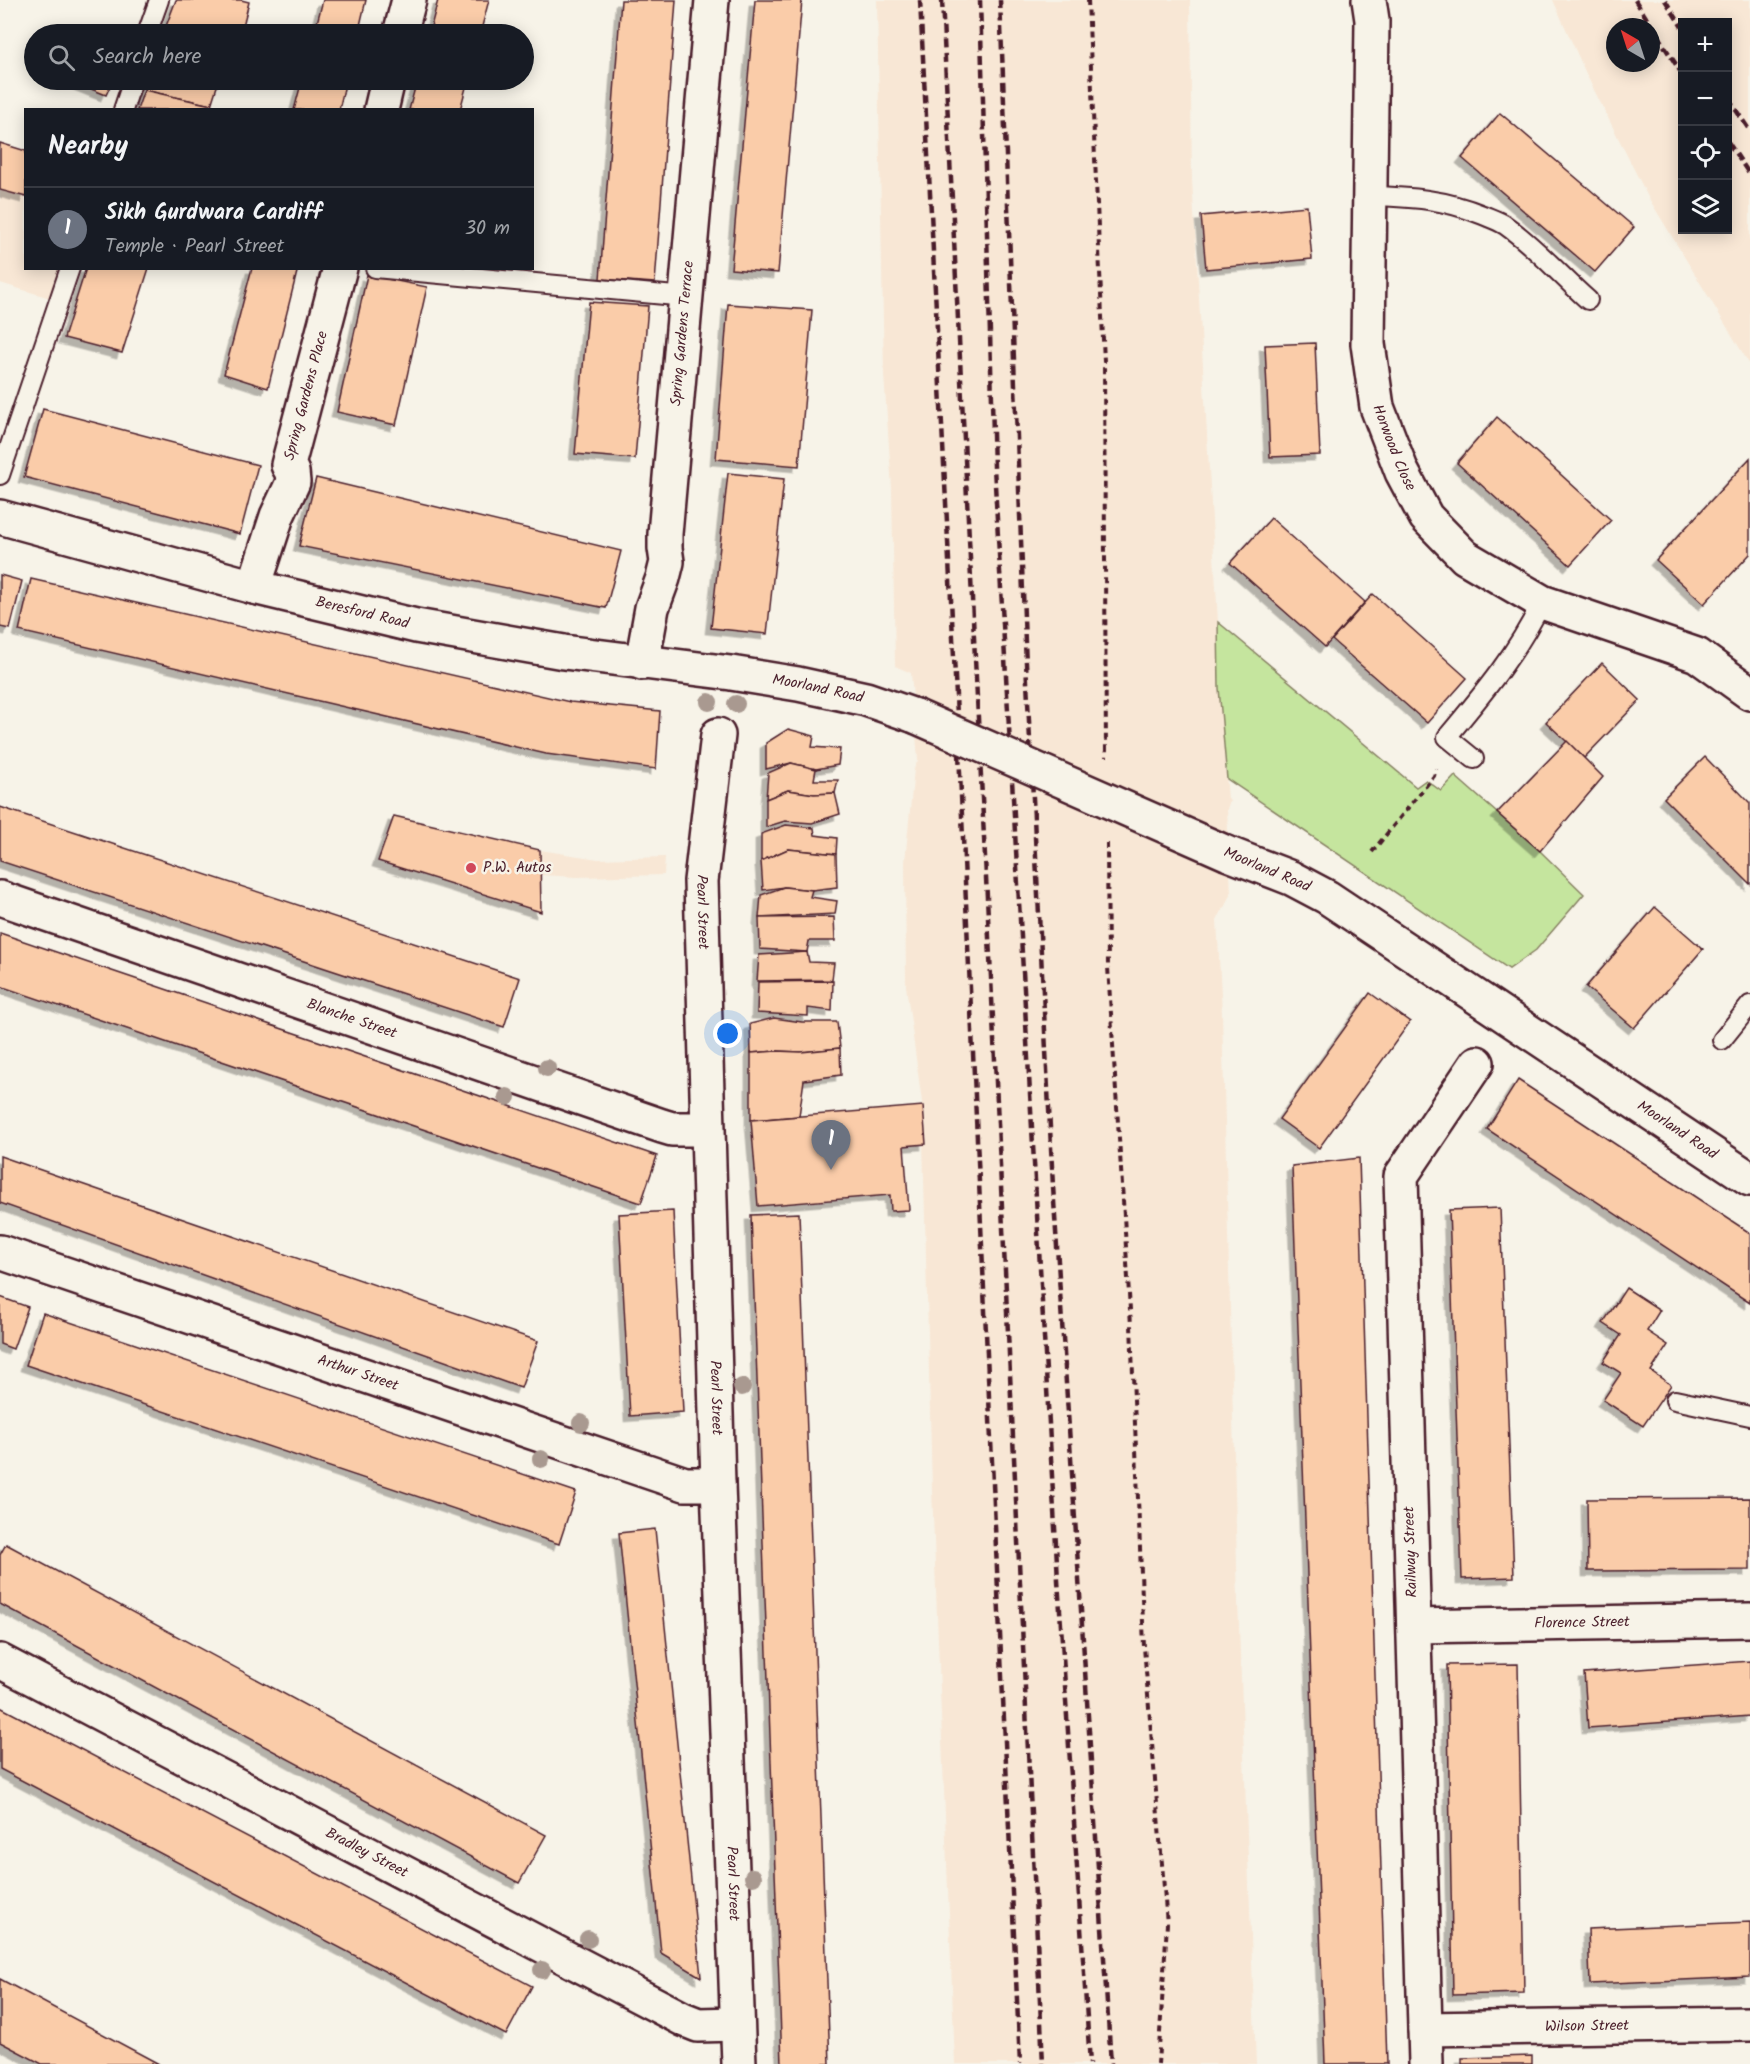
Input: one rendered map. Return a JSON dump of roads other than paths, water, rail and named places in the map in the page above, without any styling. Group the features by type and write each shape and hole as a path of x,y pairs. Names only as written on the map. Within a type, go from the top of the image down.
{"street":[{"path":"403,24 409,0"},
{"name":"Spring Gardens Terrace","path":"642,663 652,608 667,562 664,548 665,534 712,0"},
{"name":"Horwood Close","path":"1369,0 1372,20 1368,344 1377,407 1402,472 1426,517 1465,557 1542,602 1697,656 1750,693"},
{"path":"381,108 386,90"},
{"name":"Spring Gardens Place","path":"254,587 277,516 293,482 288,465 339,270"},
{"name":"Beresford Road","path":"0,517 254,587 416,626 564,652 731,673"},
{"name":"Moorland Road","path":"731,673 798,684 866,699 915,716 1229,854 1291,878 1335,902 1750,1179"},
{"name":"Pearl Street","path":"718,735 701,880 718,1484 739,2064"},
{"name":"Blanche Street","path":"0,898 662,1126 672,1129 707,1129"},
{"name":"Railway Street","path":"1426,2064 1401,1176 1477,1063"},
{"name":"Arthur Street","path":"0,1252 685,1484 718,1484"},
{"name":"Florence Street","path":"1413,1626 1750,1620"},
{"name":"Bradley Street","path":"0,1661 683,2019 698,2025 737,2024"},
{"name":"Wilson Street","path":"1425,2029 1750,2024"}],"lane":[{"path":"151,24 159,0"},
{"path":"124,108 129,90"},
{"path":"1370,196 1437,200 1468,209 1503,224 1588,300"},
{"path":"0,475 69,270"},
{"path":"396,270 686,297"},
{"path":"1474,759 1447,737 1496,678 1528,630 1542,602"},
{"path":"1722,1040 1750,1005"},
{"path":"1676,1400 1750,1416"}],"railway":[{"path":"920,0 960,773 1020,2064"},
{"path":"942,0 1043,2064"},
{"path":"980,0 994,467 1058,1580 1090,2064"},
{"path":"1000,0 1025,643 1053,1186 1111,2064"},
{"path":"1635,0 1681,72"},
{"path":"1665,0 1678,21"},
{"path":"1732,104 1750,131"},
{"path":"1732,148 1750,175"}],"place":[{"name":"P.W. Autos","path":"471,868"},
{"name":"Sikh Gurdwara Cardiff","path":"831,1170"}]}
